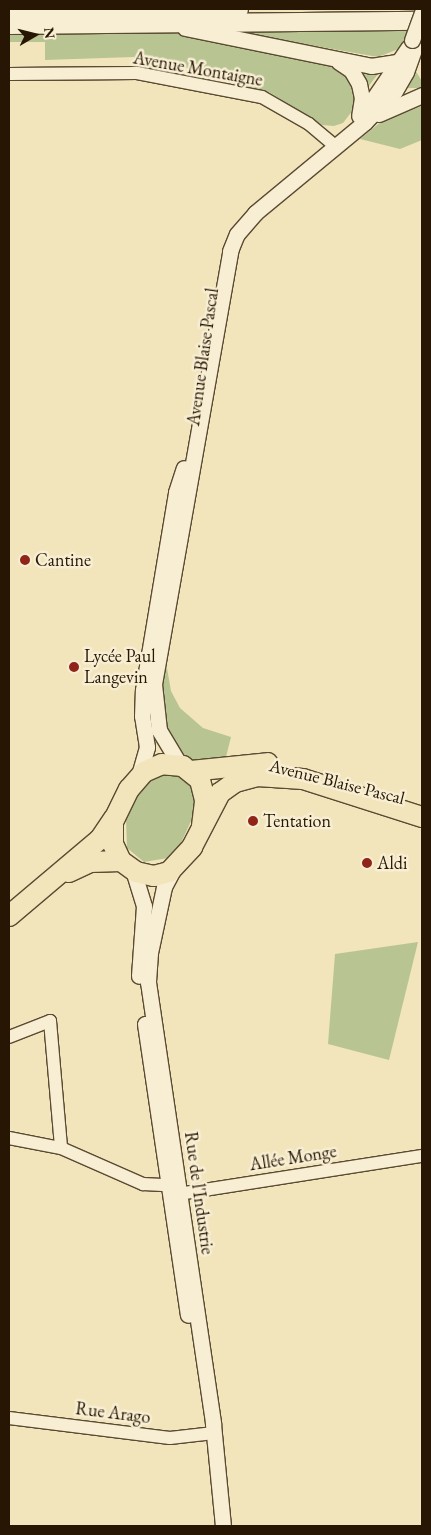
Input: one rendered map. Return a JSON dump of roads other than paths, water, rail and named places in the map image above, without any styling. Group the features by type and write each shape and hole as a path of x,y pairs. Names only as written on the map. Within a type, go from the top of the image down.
{"main road":[{"path":"9,10 239,9"},
{"path":"9,25 422,21"},
{"name":"Avenue Blaise Pascal","path":"127,866 112,837 116,814 139,775 158,765 186,768 279,764 422,805"},
{"name":"Avenue Blaise Pascal","path":"186,768 200,780 205,795 202,826"},
{"name":"Avenue Blaise Pascal","path":"174,868 189,852 202,826 225,789 243,779 264,776 302,779 422,817"},
{"path":"9,916 100,839 116,814"},
{"path":"9,931 73,870 96,861 127,866 154,876 174,868"}],"street":[{"name":"Avenue Blaise Pascal","path":"362,119 410,49 422,13"},
{"path":"146,24 187,28 376,66 410,49"},
{"path":"410,49 394,76 398,88 405,95 419,96"},
{"path":"334,59 347,67 357,79 362,94 362,119 419,96"},
{"name":"Avenue Montaigne","path":"9,74 137,73 262,97 308,124 332,143"},
{"name":"Avenue Blaise Pascal","path":"139,775 147,746 142,716 143,690 176,492 190,448 221,247 232,226 249,207 332,143 398,88"},
{"name":"Avenue Blaise Pascal","path":"186,768 159,730 154,684 230,251 237,234 250,219 332,143"},
{"name":"Rue de l'Industrie","path":"127,866 144,901 139,973 174,1190 223,1526"},
{"name":"Rue de l'Industrie","path":"174,868 164,887 148,975 174,1190"},
{"path":"9,1037 50,1021 61,1148"},
{"name":"Allée Monge","path":"9,1138 61,1148 92,1159 136,1182 174,1190 422,1156"},
{"name":"Rue Arago","path":"9,1418 163,1437 210,1433"},
{"name":"Rue de l'Industrie","path":"210,1433 218,1526"}],"place":[{"name":"Cantine","path":"25,560"},
{"name":"Lycée Paul Langevin","path":"74,667"},
{"name":"Tentation","path":"253,821"},
{"name":"Aldi","path":"367,863"}]}
